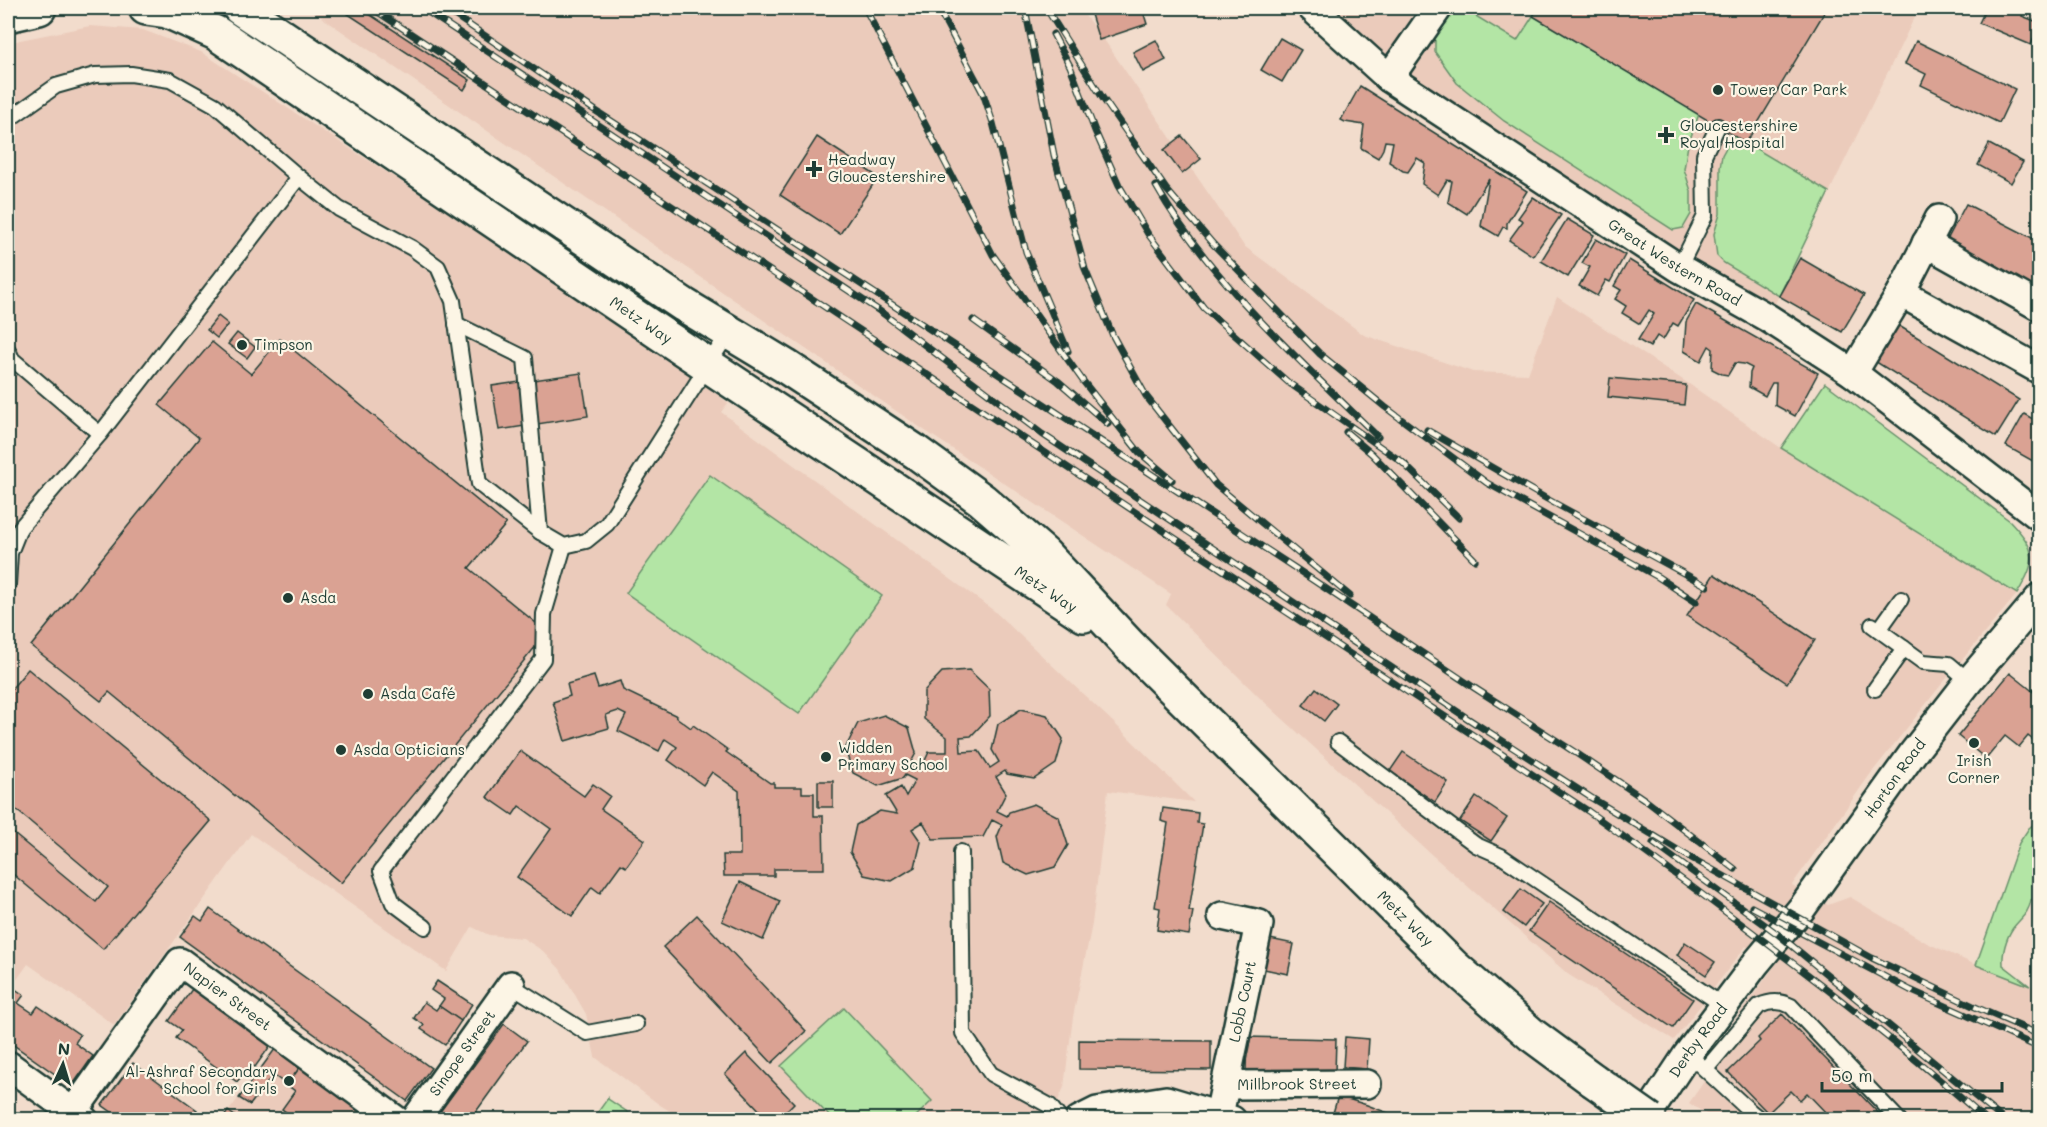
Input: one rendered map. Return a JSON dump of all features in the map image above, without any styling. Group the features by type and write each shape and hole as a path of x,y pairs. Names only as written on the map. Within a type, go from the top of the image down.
{"main road":[{"path":"8,15 39,8"},
{"name":"Metz Way","path":"146,8 167,11 216,33 1130,646"},
{"name":"Metz Way","path":"240,8 336,70 492,178 684,305 785,366 916,452 982,500 1044,554 1130,646 1453,966 1532,1035 1650,1119"}],"street":[{"name":"Great Western Road","path":"1312,8 1389,78 1679,268 1767,318 1853,373 2040,517"},
{"path":"1389,78 1438,8"},
{"path":"1853,373 1901,293 1939,219"},
{"path":"1926,243 2040,307"},
{"path":"1901,293 2040,370"},
{"name":"Horton Road","path":"1756,963 1803,908 1913,753 1969,681 2040,597"},
{"name":"Lobb Court","path":"1222,916 1259,924 1227,1085 1226,1117"},
{"name":"Napier Street","path":"79,1116 180,962 396,1119"},
{"name":"Derby Road","path":"1644,1119 1696,1062 1724,1006 1756,963"},
{"name":"Sinope Street","path":"415,1119 511,985"},
{"path":"8,1065 79,1116"},
{"name":"Millbrook Street","path":"1227,1085 1367,1084"},
{"path":"1080,1119 1097,1111 1166,1100 1226,1117"}],"lane":[{"path":"8,120 56,86 94,75 131,74 170,80 216,105 339,209 412,249 438,267 453,301 479,484 540,532 564,546 586,541 607,524 729,332"},
{"path":"1679,268 1705,216 1704,155 1718,126"},
{"path":"8,585 10,553 20,528 100,434 299,177"},
{"path":"456,324 525,358 540,532"},
{"path":"8,350 12,359 100,434"},
{"path":"426,927 393,903 381,871 543,659 544,614 564,546"},
{"path":"1901,599 1876,627 1923,662 1948,664 1969,681"},
{"path":"1875,689 1904,648"},
{"path":"1338,742 1476,845 1501,856 1724,1006"},
{"path":"961,852 963,1033 991,1074 1050,1106 1061,1119"},
{"path":"511,985 587,1033 636,1024"},
{"path":"1761,1119 1696,1062 1758,1006 1771,1002 1791,1006 1899,1119"}],"shaded area":[{"path":"308,8 1079,8 1107,44 1244,246 1364,335 1473,372 1528,374 1557,297 1781,448 2017,594 1869,776 1792,885 1828,905 1850,897 1927,943 2039,989 2039,1119 1714,1119 1689,1103 1710,1073 1713,1051 1774,967 1746,946 1674,1040 1569,975 1432,855 1260,698 1166,605 1171,594 927,432"},
{"name":"Gloucestershire Royal Hospital","path":"1312,8 1919,8 1768,318 1679,268"},
{"path":"90,26 143,30 201,52 638,335 728,403 721,412 993,610 1113,722 1194,802 1108,791 1092,924 1073,1017 1064,1087 1050,1119 683,1119 660,1105 595,1057 586,1014 560,969 543,951 523,938 489,935 472,927 446,971 251,834 114,1025 28,964 8,992 8,44"},
{"name":"Al-Ashraf Secondary School for Girls","path":"278,1045 379,1120 222,1120"}],"green space":[{"path":"1452,8 1471,8 1469,12 1517,41 1533,16 1699,114 1688,145 1684,169 1691,191 1691,214 1683,228 1673,230 1504,121 1457,83 1435,52 1435,38"},
{"path":"1733,135 1829,192 1779,296 1724,263 1717,256 1714,234 1720,214 1720,168 1722,155"},
{"path":"1825,383 2010,521 2026,540 2032,556 2028,572 2017,594 1781,448"},
{"path":"710,475 882,596 799,714 626,593"},
{"path":"2039,820 2039,895 2031,900 2027,912 2013,928 2005,946 2003,960 2003,965 2030,986 1976,965 2019,843 2029,828"},
{"path":"844,1008 932,1101 913,1119 832,1119 781,1066"},
{"path":"608,1099 638,1119 593,1119"}],"building":[{"path":"339,8 360,8 470,80 464,90"},
{"path":"1089,8 1142,8 1147,24 1099,40"},
{"name":"Tower Car Park","path":"1538,8 1827,8 1746,143 1533,16"},
{"path":"1986,8 2025,8 2022,16 2040,23 2031,45 1979,23"},
{"path":"1280,38 1301,50 1282,82 1261,70"},
{"path":"1156,40 1166,60 1143,72 1133,52"},
{"path":"1916,41 2015,89 1999,123 1921,85 1926,74 1905,64"},
{"path":"1360,86 1527,191 1507,223 1507,228 1503,227 1498,236 1481,226 1489,179 1467,214 1448,202 1452,181 1447,180 1438,195 1422,184 1425,163 1417,158 1408,172 1389,162 1393,142 1385,141 1378,158 1361,148 1364,125 1341,120"},
{"path":"1182,136 1201,159 1182,174 1164,150"},
{"path":"817,137 878,177 840,234 780,195"},
{"path":"1989,144 2023,162 2011,183 1978,165"},
{"path":"1533,197 1561,215 1533,256 1509,240 1523,221 1518,218"},
{"path":"1966,204 2040,242 2040,291 1946,242"},
{"path":"1567,219 1594,235 1568,277 1541,261"},
{"path":"1596,239 1625,255 1610,282 1606,280 1597,296 1579,286 1590,267 1582,263"},
{"path":"1800,258 1864,295 1842,332 1779,296"},
{"path":"1629,260 1694,300 1678,326 1673,323 1663,340 1657,336 1650,347 1638,340 1654,314 1649,310 1640,324 1622,313 1626,306 1615,299 1621,290 1614,286"},
{"path":"1696,304 1818,373 1795,416 1775,405 1776,383 1772,383 1765,396 1749,387 1752,368 1735,363 1728,375 1722,374 1712,369 1713,349 1709,346 1701,361 1684,351 1686,322"},
{"path":"218,316 228,324 217,338 207,330"},
{"path":"1896,324 2019,400 1996,437 1873,360"},
{"name":"Timpson","path":"237,333 255,347 247,358 228,344"},
{"name":"Asda","path":"280,339 506,524 469,568 542,628 541,640 341,883 109,692 101,701 31,646 199,438 159,405 212,342 251,374"},
{"path":"581,373 588,416 499,430 492,386"},
{"path":"1610,378 1686,385 1684,405 1608,397"},
{"path":"2024,414 2040,423 2040,465 2006,446"},
{"path":"1714,574 1815,640 1787,683 1687,616"},
{"path":"28,669 211,821 103,949 8,870 8,829 96,902 108,887 8,803 8,693"},
{"path":"969,670 989,689 990,716 971,736 960,737 961,752 979,751 990,768 999,762 992,750 998,724 1021,709 1047,715 1063,739 1056,764 1034,779 1007,774 1005,771 996,777 1006,793 997,811 1007,816 1009,812 1034,804 1059,817 1068,845 1055,867 1028,875 1003,863 997,837 1002,825 992,820 983,837 933,839 923,822 912,829 921,842 915,867 892,881 864,875 850,852 856,825 880,811 897,814 886,796 901,787 906,796 915,780 905,775 903,778 878,786 853,773 845,749 858,723 884,715 909,728 916,753 909,766 920,771 929,752 947,752 947,737 924,719 924,691 942,672"},
{"path":"2010,673 2040,697 2040,755 2033,750 2038,744 2028,736 2019,747 2005,736 1986,759 1958,736"},
{"path":"594,676 598,688 620,681 623,690 677,716 691,728 693,725 728,750 726,752 770,783 774,783 774,787 802,787 802,793 814,793 814,816 823,816 824,869 774,869 774,876 724,876 723,855 740,855 739,791 712,772 703,785 668,760 677,747 665,739 659,751 618,731 626,715 618,711 606,715 609,728 565,741 553,702 570,696 567,684"},
{"path":"2040,682 2040,697 2032,691"},
{"path":"1316,688 1337,704 1324,721 1303,705"},
{"path":"520,751 584,796 593,784 610,796 601,809 645,840 626,867 621,864 600,893 592,887 572,916 517,877 551,829 519,806 513,815 487,797"},
{"path":"1403,752 1448,782 1435,802 1390,771"},
{"path":"818,781 833,781 833,807 818,807"},
{"path":"1476,797 1507,818 1491,841 1460,821"},
{"path":"1163,808 1198,813 1197,823 1203,824 1189,911 1193,911 1189,935 1157,930 1160,908 1155,907 1168,823 1161,821"},
{"path":"740,882 780,901 763,940 722,921"},
{"path":"1521,889 1542,904 1524,927 1504,912"},
{"path":"1549,902 1693,999 1673,1028 1529,931"},
{"path":"210,909 431,1068 407,1101 180,937 195,916 202,921"},
{"path":"697,915 806,1031 772,1063 663,947"},
{"path":"1270,939 1294,944 1288,974 1264,969"},
{"path":"1685,942 1715,962 1706,975 1677,955"},
{"path":"437,981 472,1004 461,1021 439,1006 444,999 431,990"},
{"path":"195,985 273,1042 255,1067 251,1064 237,1082 176,1038 182,1030 169,1021"},
{"path":"15,989 24,995 18,1003 33,1013 38,1006 80,1035 75,1043 93,1056 72,1086 8,1041 8,999"},
{"path":"424,1002 436,1010 439,1006 461,1021 445,1045 421,1029 424,1025 414,1018"},
{"path":"1782,1014 1885,1120 1826,1120 1829,1116 1807,1093 1800,1100 1791,1091 1768,1113 1728,1072 1760,1041 1758,1038"},
{"path":"504,1024 527,1041 470,1120 434,1120"},
{"path":"1247,1037 1336,1039 1335,1073 1246,1070"},
{"path":"1345,1037 1369,1039 1367,1069 1343,1067"},
{"path":"1079,1040 1211,1041 1211,1070 1079,1069"},
{"path":"278,1045 303,1063 287,1085 273,1075 250,1105 239,1098"},
{"path":"746,1053 794,1103 777,1120 769,1120 725,1074"},
{"path":"133,1063 197,1110 190,1120 123,1120 102,1105"},
{"path":"303,1063 379,1120 297,1120 282,1109 295,1091 287,1085"},
{"path":"1338,1096 1367,1105 1406,1120 1331,1120"},
{"path":"228,1111 240,1120 222,1120"}],"railway":[{"path":"372,8 1588,811 1709,899 1828,990 1986,1120"},
{"path":"422,8 881,312 1042,434 1467,718 1590,797 1686,855 1872,958 2040,1035"},
{"path":"444,8 596,111 1576,753 1644,799 1735,869"},
{"path":"865,8 993,255 1083,381 1139,452 1172,480"},
{"path":"938,8 983,93 993,123 1026,252 1068,351"},
{"path":"1025,8 1054,155 1085,269 1113,336 1146,396 1216,485 1350,596"},
{"path":"1046,8 1102,97 1166,189 1213,244 1320,354 1385,407 1487,483 1658,577 1696,602"},
{"path":"1053,34 1070,66 1119,185 1148,234 1204,308 1289,383 1405,464"},
{"path":"1156,186 1178,221 1229,287 1258,319 1378,437"},
{"path":"973,320 1058,381 1108,424"},
{"path":"1427,430 1547,499 1707,586"},
{"path":"1346,432 1372,454 1475,560"},
{"path":"1399,459 1459,518"},
{"path":"1653,843 1779,935 2004,1120"},
{"path":"1752,907 1910,990 2040,1048"}],"place":[{"name":"Tower Car Park","path":"1718,90"},
{"name":"Gloucestershire Royal Hospital","path":"1666,135"},
{"name":"Headway Gloucestershire","path":"814,169"},
{"name":"Timpson","path":"242,345"},
{"name":"Asda","path":"288,598"},
{"name":"Asda Café","path":"368,694"},
{"name":"Irish Corner","path":"1974,743"},
{"name":"Asda Opticians","path":"341,750"},
{"name":"Widden Primary School","path":"826,757"},
{"name":"Al-Ashraf Secondary School for Girls","path":"289,1081"}]}
